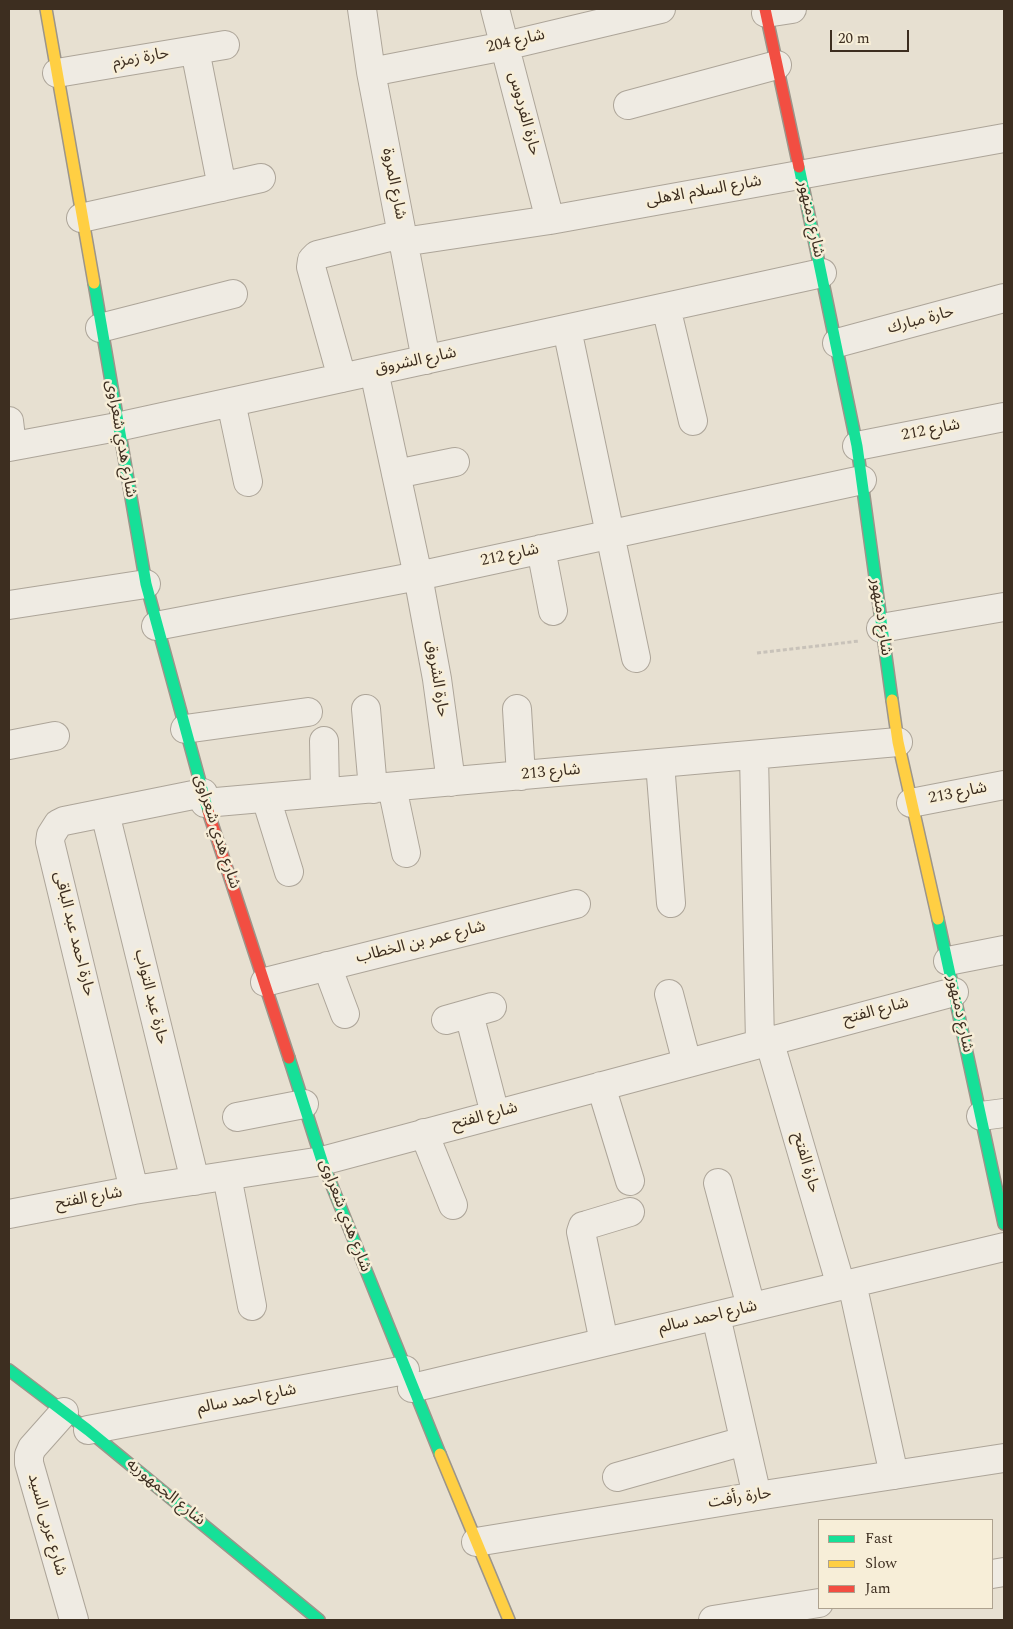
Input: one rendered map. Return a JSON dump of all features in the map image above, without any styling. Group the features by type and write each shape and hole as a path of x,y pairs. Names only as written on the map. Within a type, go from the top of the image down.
{"street":[{"name":"شارع هدي شعراوى","path":"46,9 117,427 146,584 204,798 322,1161 408,1379 508,1620"},
{"name":"شارع المروة","path":"362,9 371,72 426,360"},
{"name":"حارة الفردوس","path":"495,9 550,220"},
{"name":"شارع 204","path":"371,72 505,46 661,9"},
{"name":"شارع دمنهور","path":"774,10 777,65 837,343 857,446 898,742 954,992 993,1114 1004,1224"},
{"name":"حارة زمزم","path":"57,73 225,45"},
{"path":"195,50 222,187"},
{"path":"628,105 777,65"},
{"name":"شارع السلام الاهلى","path":"342,378 311,267 312,260 317,255 403,238 550,220 1004,138"},
{"path":"81,218 261,178"},
{"name":"شارع الشروق","path":"10,438 117,427 822,273"},
{"path":"100,328 233,294"},
{"name":"حارة مبارك","path":"837,343 1004,298"},
{"path":"666,307 693,421"},
{"path":"567,329 636,658"},
{"name":"حارة الشروق","path":"374,371 418,576 451,782"},
{"path":"231,402 248,482"},
{"name":"شارع 212","path":"857,446 1004,417"},
{"path":"396,474 455,462"},
{"name":"شارع 212","path":"156,626 418,576 862,480"},
{"path":"541,549 553,611"},
{"path":"9,605 146,584"},
{"path":"882,633 1004,607"},
{"path":"366,709 382,788 406,853"},
{"path":"516,709 521,776"},
{"path":"185,729 308,712"},
{"path":"9,745 55,736"},
{"path":"324,741 326,792"},
{"name":"شارع 213","path":"204,798 266,798 898,742"},
{"name":"حارة الفتح","path":"754,754 764,1042 847,1285 894,1475"},
{"path":"660,763 671,904"},
{"name":"شارع 213","path":"911,803 1004,784"},
{"name":"حارة احمد عبد الباقى","path":"134,1190 50,842 51,836 58,824 64,821 204,798"},
{"path":"266,798 289,872"},
{"name":"حارة عبد التواب","path":"105,813 195,1181"},
{"name":"شارع عمر بن الخطاب","path":"265,982 576,904"},
{"path":"948,961 1004,950"},
{"path":"327,966 345,1014"},
{"name":"شارع الفتح","path":"9,1214 134,1190 322,1161 954,992"},
{"path":"669,994 686,1063"},
{"path":"469,1014 496,1114"},
{"path":"601,1086 630,1181"},
{"path":"237,1117 304,1104"},
{"path":"424,1133 453,1205"},
{"path":"227,1176 252,1306"},
{"path":"718,1183 751,1308"},
{"path":"604,1342 581,1232 584,1226 630,1212"},
{"name":"شارع احمد سالم","path":"88,1430 408,1379 604,1342 1004,1247"},
{"path":"716,1316 757,1496"},
{"name":"شارع الجمهوريه","path":"9,1370 88,1430 319,1620"},
{"name":"شارع عربى السيد","path":"64,1412 32,1448 29,1455 29,1463 74,1620"},
{"path":"617,1477 744,1441"},
{"name":"حارة رأفت","path":"476,1542 1004,1458"},
{"path":"713,1620 818,1603"}],"path":[{"path":"757,653 882,633"}],"traffic: fast":[{"path":"799,167 857,446 892,700"},
{"path":"94,283 146,584 208,811"},
{"path":"938,919 1004,1224"},
{"path":"289,1058 322,1161 440,1454"},
{"path":"9,1370 88,1430 319,1620"}],"traffic: slow":[{"path":"46,9 94,283"},
{"path":"892,700 898,742 938,919"},
{"path":"440,1454 509,1620"}],"traffic: jam":[{"path":"765,9 799,167"},
{"path":"208,811 289,1058"}]}
